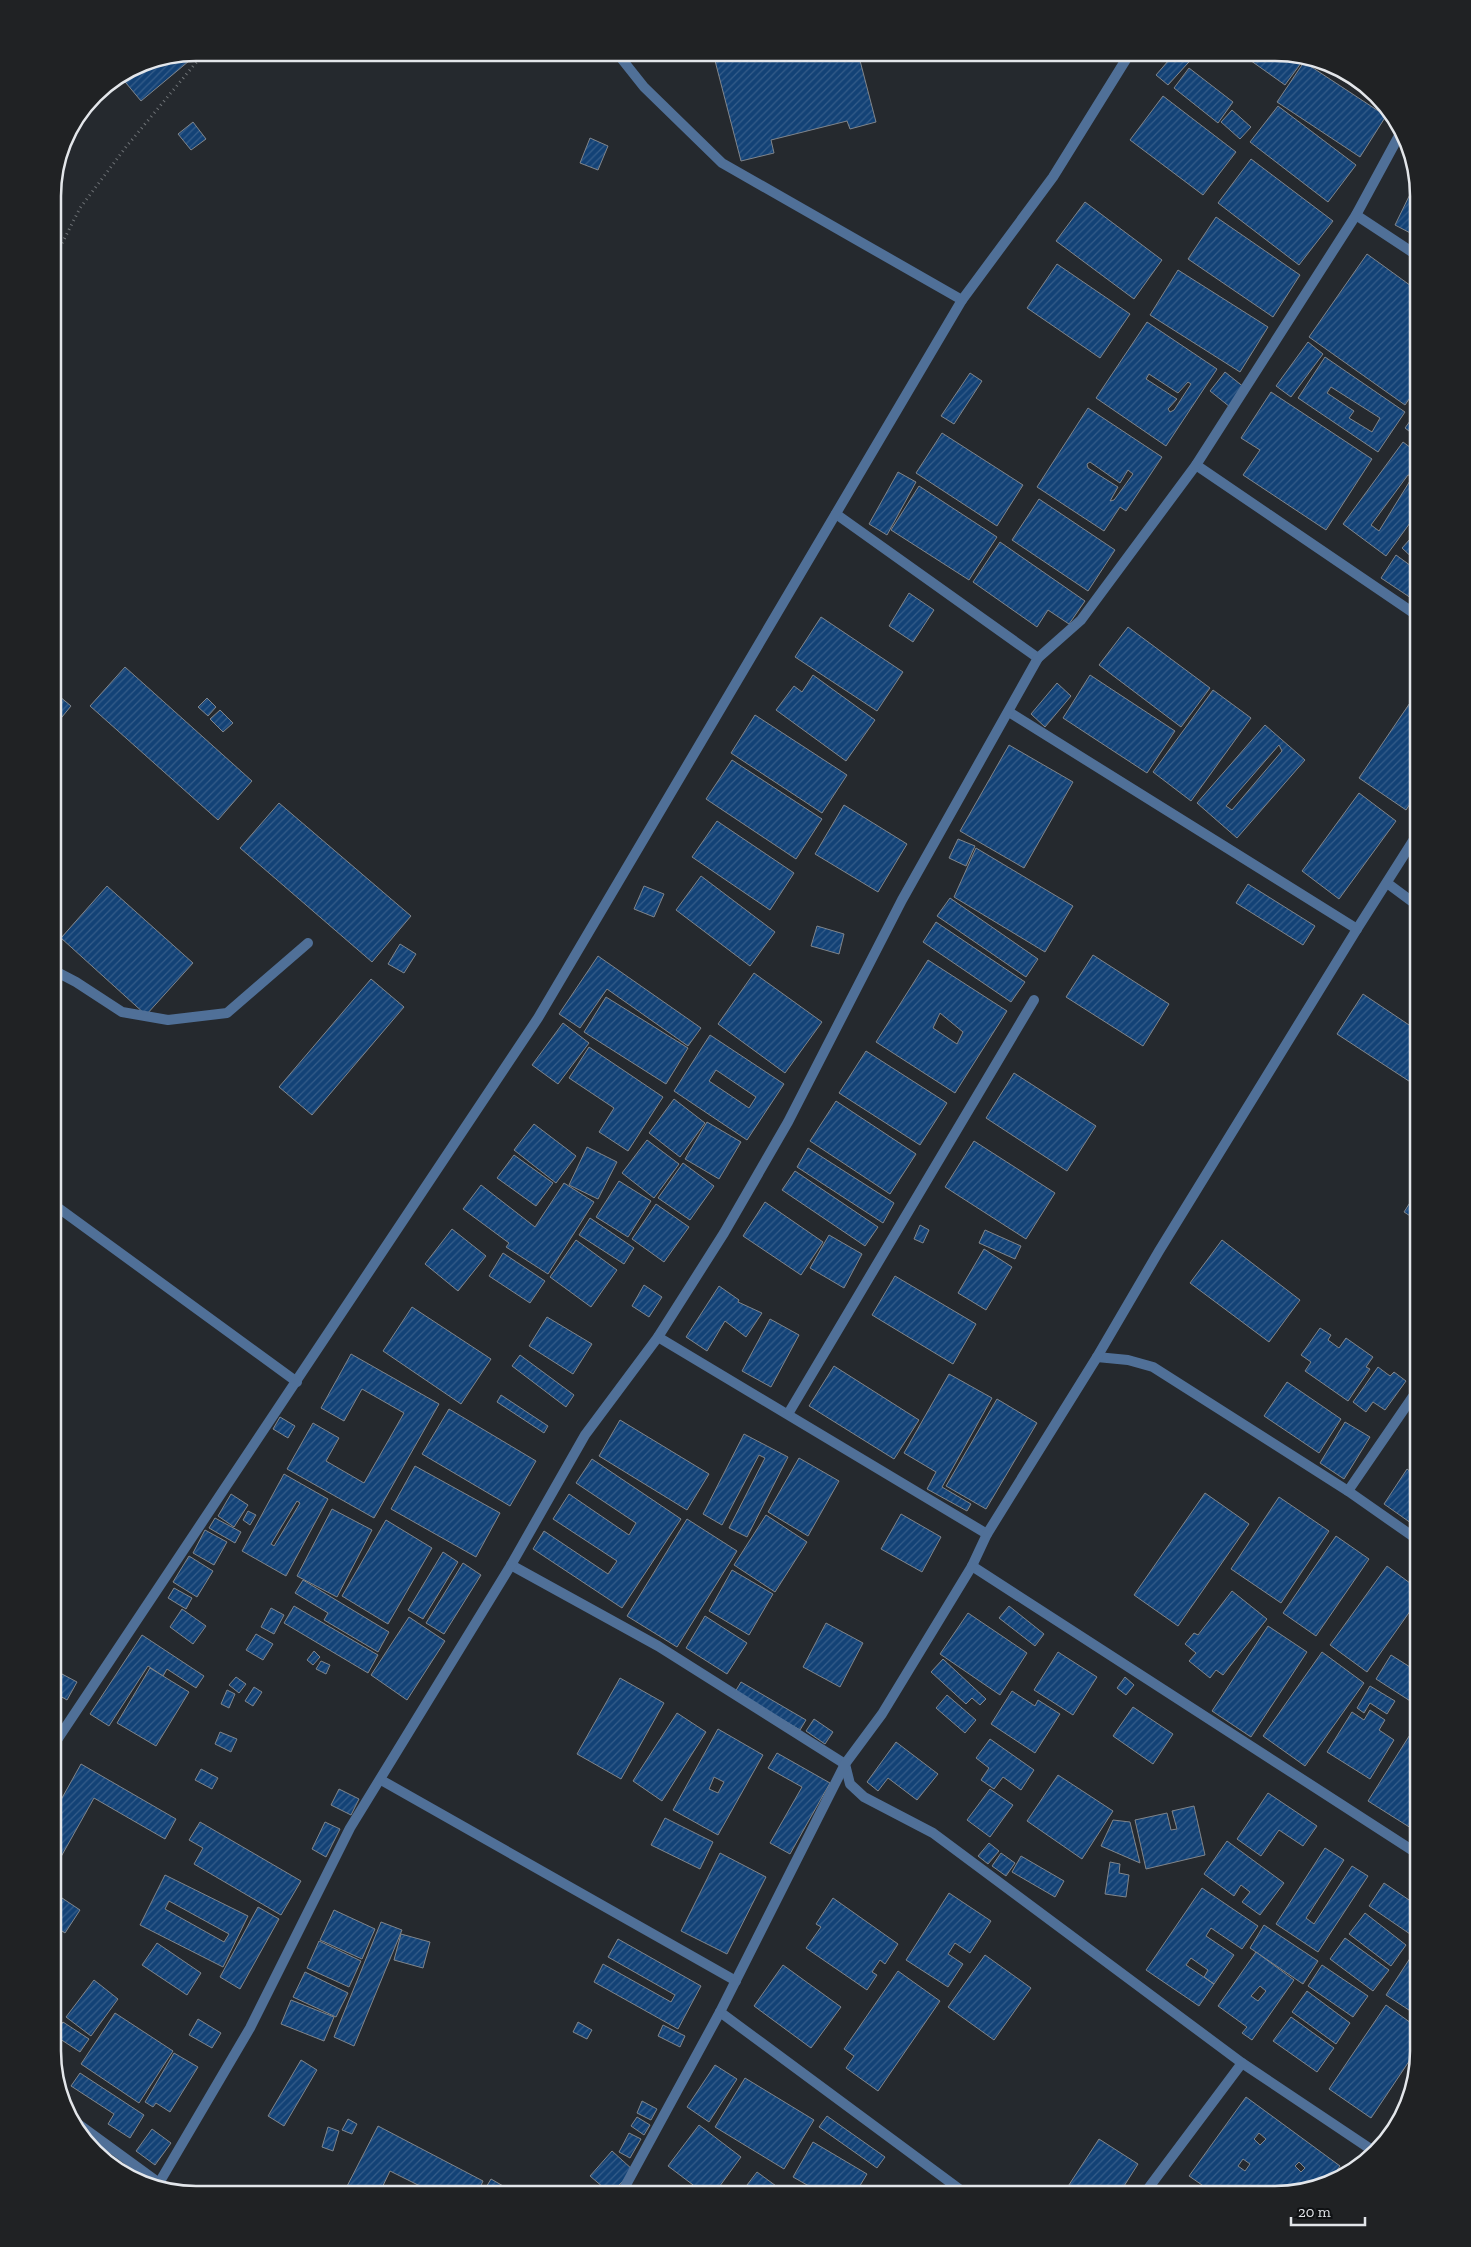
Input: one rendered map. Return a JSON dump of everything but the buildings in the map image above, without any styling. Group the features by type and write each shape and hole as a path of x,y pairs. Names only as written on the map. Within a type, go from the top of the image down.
{"street":[{"path":"624,61 644,87 722,163 962,300"},
{"path":"61,1732 297,1382 538,1018 962,300 1054,177 1125,62"},
{"path":"164,2182 250,2028 350,1828 511,1565 584,1435 658,1337 724,1233 788,1122 902,900 1038,658 1081,620 1196,465 1356,215 1397,140"},
{"path":"1356,215 1410,251"},
{"path":"1196,465 1410,611"},
{"path":"836,514 1038,658"},
{"path":"1009,712 1357,929"},
{"path":"626,2185 720,2012 845,1764 882,1714 972,1566 987,1534 1097,1357 1159,1251 1410,846"},
{"path":"1387,883 1410,900"},
{"path":"62,974 122,1012 168,1020 227,1013 308,943"},
{"path":"788,1414 1034,1000"},
{"path":"61,1210 297,1382"},
{"path":"658,1337 987,1534"},
{"path":"1097,1357 1128,1360 1153,1367 1348,1491 1410,1534"},
{"path":"1348,1491 1410,1401"},
{"path":"511,1565 658,1646 845,1764 850,1784 864,1797 933,1833 1242,2063 1368,2148"},
{"path":"972,1566 1410,1848"},
{"path":"381,1780 736,1981"},
{"path":"720,2012 955,2186"},
{"path":"1150,2186 1242,2063"},
{"path":"88,2131 153,2179"},
{"path":"135,2171 137,2166"}],"path":[{"path":"62,243 80,208 126,147 197,61"}]}
